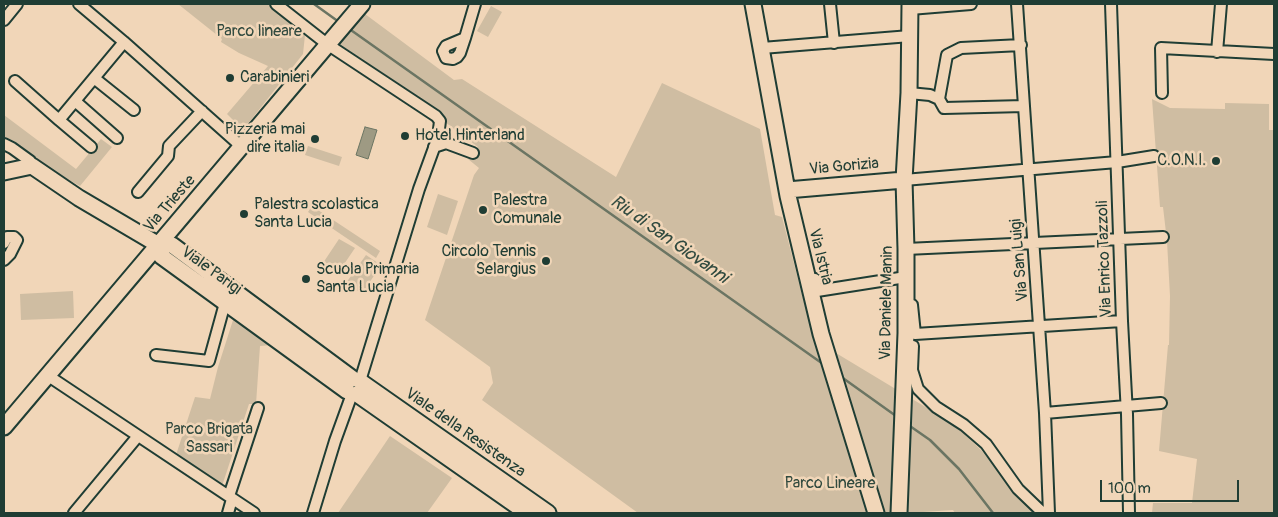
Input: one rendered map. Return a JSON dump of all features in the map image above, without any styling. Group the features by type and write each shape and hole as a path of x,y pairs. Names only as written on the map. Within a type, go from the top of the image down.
{"street":[{"path":"4,20 17,4"},
{"path":"79,4 242,147"},
{"path":"276,4 439,118 440,129 355,387 335,441 313,513"},
{"path":"465,38 475,4"},
{"name":"Via Istria","path":"753,4 788,196 821,334 876,513"},
{"path":"830,4 834,42"},
{"path":"910,6 971,4"},
{"name":"Via San Luigi","path":"1017,4 1046,413 1049,513"},
{"name":"Via Enrico Tazzoli","path":"1111,4 1122,321 1127,405 1129,513"},
{"path":"1217,52 1221,4"},
{"name":"Via Trieste","path":"4,427 157,244 242,147 358,6"},
{"name":"Via Daniele Manin","path":"899,513 906,299 904,180 909,93 910,6"},
{"path":"762,48 910,36"},
{"path":"60,120 124,42"},
{"path":"939,99 947,55 961,48 1021,45"},
{"path":"1162,93 1161,48 1274,54"},
{"path":"94,78 134,110"},
{"path":"15,81 91,147"},
{"path":"909,93 930,95 939,99 944,108 1024,106"},
{"path":"75,101 117,138"},
{"path":"138,192 168,156 169,146 202,111"},
{"path":"436,142 446,143 473,153"},
{"path":"4,145 26,167 157,244"},
{"path":"904,180 1116,162 1154,156"},
{"path":"4,172 26,167"},
{"name":"Via Gorizia","path":"787,190 904,180"},
{"path":"787,190 796,199 818,291 906,277"},
{"path":"4,260 10,254 17,240 14,237 6,240"},
{"path":"906,249 1163,237"},
{"name":"Viale Parigi","path":"157,244 172,245 355,387 225,304 162,256 157,244"},
{"path":"906,299 913,306 915,334 912,370 918,389 936,407 964,425 986,444 1018,489 1043,513"},
{"path":"156,355 209,361 225,304"},
{"path":"915,334 1122,321"},
{"path":"47,375 254,513"},
{"path":"355,387 523,511"},
{"name":"Viale della Resistenza","path":"355,387 548,513"},
{"path":"1046,413 1161,403"},
{"path":"228,513 258,408"},
{"path":"74,513 138,436"}],"green space":[{"name":"Parco lineare","path":"178,4 267,4 294,22 305,35 303,54 243,130 227,114 268,66 239,53 221,42 222,39"},
{"path":"491,6 502,12 488,37 477,31"},
{"name":"Parco Lineare","path":"365,14 454,80 462,79 616,177 662,83 760,129 775,215 782,217 813,337 831,350 952,423 981,450 1017,493 1037,513 955,513 953,510 908,513 908,439 894,513 882,513 847,399 828,385 868,513 638,513 482,400 493,383 490,367 425,320 474,175 479,168 468,159 478,147 445,122 443,118 338,45"},
{"path":"1152,99 1170,108 1225,109 1225,103 1269,104 1269,130 1274,130 1274,513 1152,513 1153,503 1192,503 1197,459 1159,451 1169,345 1170,296 1167,241 1163,207 1160,207"},
{"path":"4,115 76,169 101,139 112,147 80,186 43,166 4,138"},
{"path":"308,146 342,157 339,166 305,155"},
{"path":"438,194 458,201 447,235 427,227"},
{"path":"312,206 380,251 376,258 308,212"},
{"path":"339,239 355,248 336,276 321,266"},
{"path":"366,255 381,265 362,294 346,283"},
{"path":"73,291 74,318 21,320 20,294"},
{"name":"Parco Brigata Sassari","path":"234,317 272,345 260,346 256,404 249,404 222,486 176,455 195,397 210,399"},
{"path":"390,436 452,478 427,513 338,513"}],"shaded area":[{"path":"365,127 377,130 368,159 356,155"}],"waterway":[{"name":"Riu di San Giovanni","path":"314,4 339,22"},
{"name":"Riu di San Giovanni","path":"348,28 823,364"},
{"name":"Riu di San Giovanni","path":"840,376 896,416"},
{"name":"Riu di San Giovanni","path":"907,424 930,440 959,469 993,513"}],"place":[{"name":"Carabinieri","path":"230,78"},
{"name":"Hotel Hinterland","path":"405,136"},
{"name":"Pizzeria mai dire italia","path":"315,139"},
{"name":"C.O.N.I.","path":"1216,161"},
{"name":"Palestra Comunale","path":"483,210"},
{"name":"Palestra scolastica Santa Lucia","path":"244,214"},
{"name":"Circolo Tennis Selargius","path":"546,261"},
{"name":"Scuola Primaria Santa Lucia","path":"306,279"}]}
